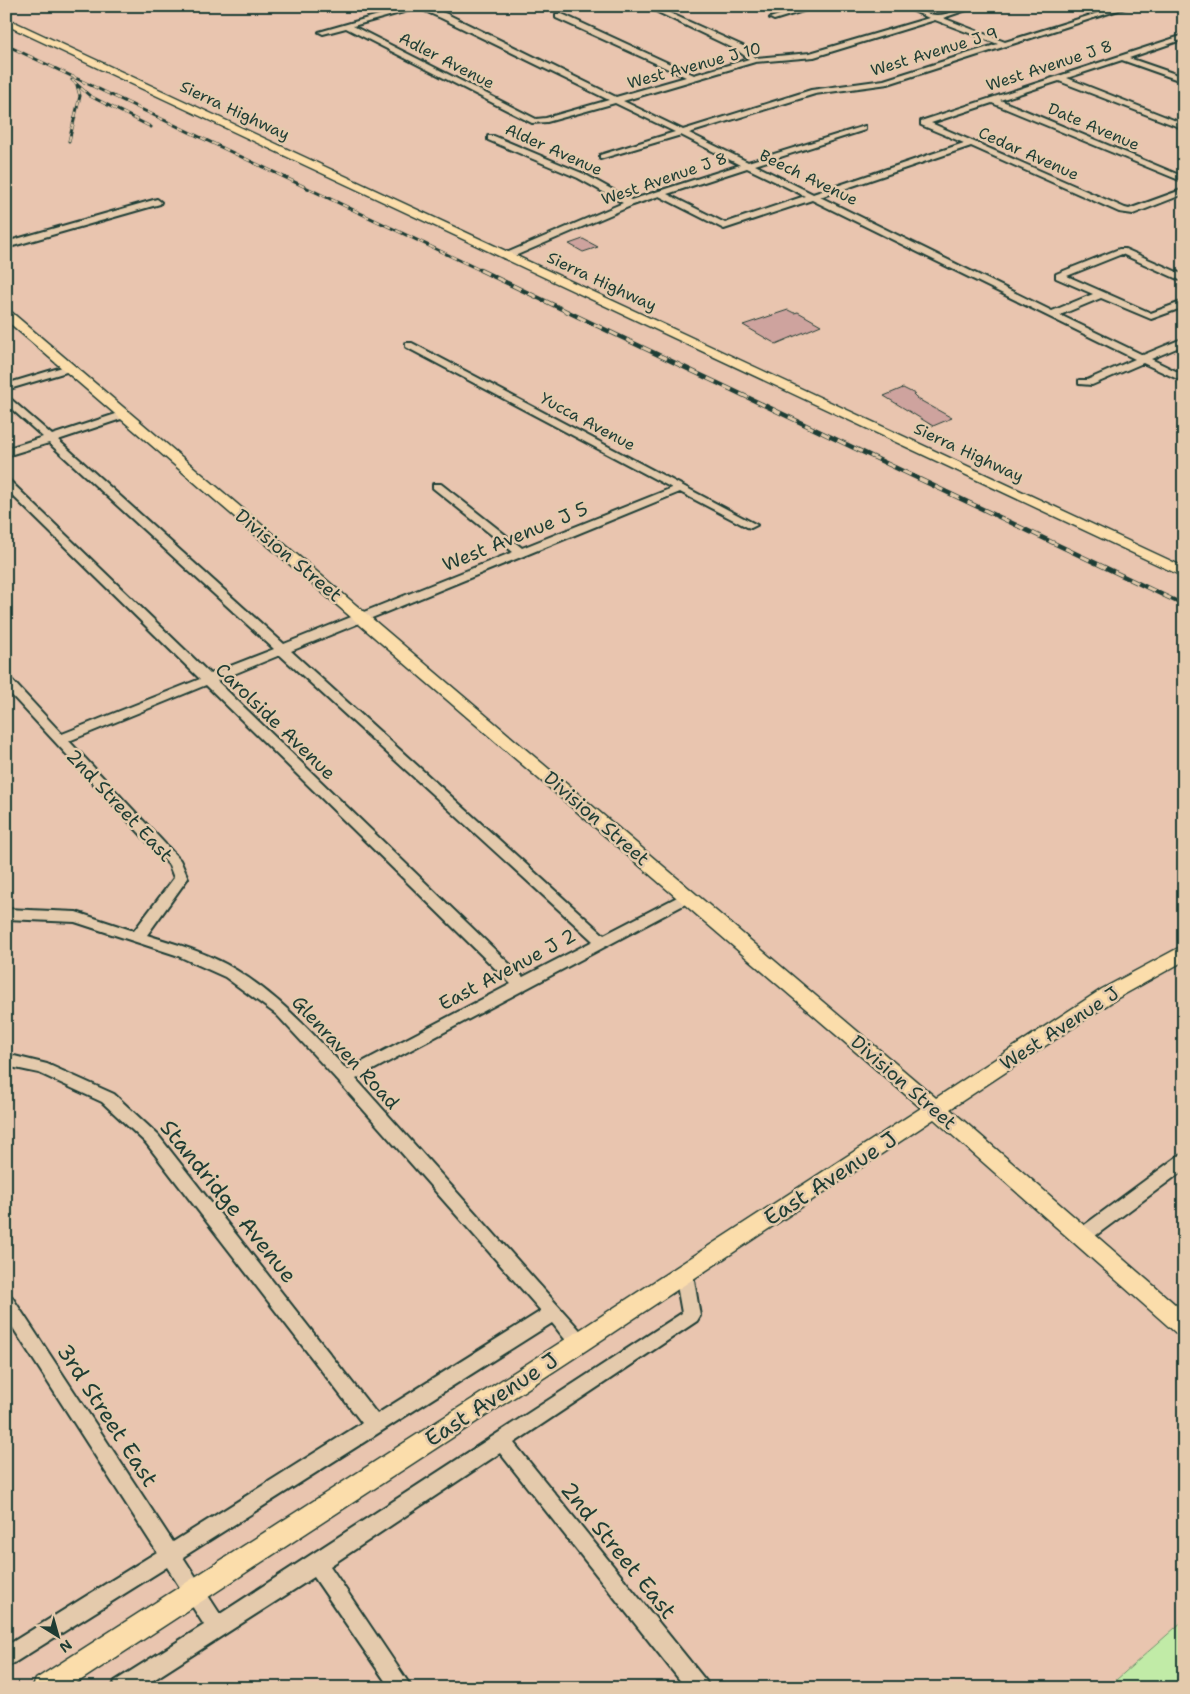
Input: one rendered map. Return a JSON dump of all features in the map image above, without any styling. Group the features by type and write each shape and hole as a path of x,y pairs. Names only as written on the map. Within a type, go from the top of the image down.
{"main road":[{"name":"Sierra Highway","path":"6,21 1184,573"},
{"name":"Division Street","path":"6,314 363,617 936,1109 1184,1326"},
{"name":"West Avenue J","path":"936,1109 1109,994 1184,952"},
{"name":"East Avenue J","path":"45,1688 193,1590 580,1342 936,1109"}],"street":[{"path":"324,32 419,6"},
{"name":"Beech Avenue","path":"419,6 444,16 616,99 1184,379"},
{"path":"774,18 816,6"},
{"path":"905,6 1004,44"},
{"name":"West Avenue J 10","path":"535,121 547,120 754,60 811,55 975,6"},
{"name":"West Avenue J 9","path":"603,156 814,92 885,82 1128,6"},
{"path":"652,7 740,48 754,60"},
{"path":"559,16 692,77"},
{"name":"Adler Avenue","path":"346,25 535,121"},
{"name":"West Avenue J 8","path":"924,123 1183,37"},
{"path":"1121,57 1184,80"},
{"path":"1059,78 1184,127"},
{"name":"Date Avenue","path":"992,100 1184,180"},
{"name":"Cedar Avenue","path":"924,123 1122,210 1130,212 1184,191"},
{"name":"West Avenue J 8","path":"507,256 630,203 862,128"},
{"name":"Alder Avenue","path":"491,138 581,176 630,203"},
{"path":"659,193 724,226 970,144"},
{"path":"6,245 157,202"},
{"path":"1184,279 1122,251 1059,276 1151,316 1184,304"},
{"path":"1053,314 1102,294"},
{"path":"1083,382 1088,383 1184,341"},
{"name":"Yucca Avenue","path":"410,345 751,525"},
{"path":"6,387 70,368"},
{"path":"6,398 603,942"},
{"path":"6,454 124,414"},
{"name":"Carolside Avenue","path":"6,483 521,984"},
{"path":"437,486 520,552"},
{"name":"West Avenue J 5","path":"59,740 681,488"},
{"name":"2nd Street East","path":"6,681 175,863 181,878 138,936"},
{"name":"East Avenue J 2","path":"345,1078 688,897"},
{"name":"Glenraven Road","path":"6,914 76,917 182,951 230,973 282,1011 345,1078 580,1342"},
{"name":"Standridge Avenue","path":"6,1060 42,1068 108,1098 152,1139 375,1425"},
{"path":"1081,1237 1184,1161"},
{"path":"122,1688 317,1564 691,1316 684,1274"},
{"name":"3rd Street East","path":"6,1302 217,1628"},
{"name":"East Avenue J","path":"6,1658 554,1312"},
{"name":"2nd Street East","path":"502,1442 699,1688"},
{"path":"317,1564 402,1688"}],"green space":[{"path":"1184,1620 1184,1688 1107,1688"}],"building":[{"path":"583,239 598,247 583,252 569,244"},
{"path":"788,310 794,313 798,312 821,325 776,344 743,325"},
{"path":"903,388 915,394 913,395 916,398 952,418 933,426 884,396"}],"railway":[{"path":"6,45 482,271"},
{"path":"72,80 90,96 151,127"},
{"path":"69,141 80,96 77,85"},
{"path":"480,270 1184,605"}]}
